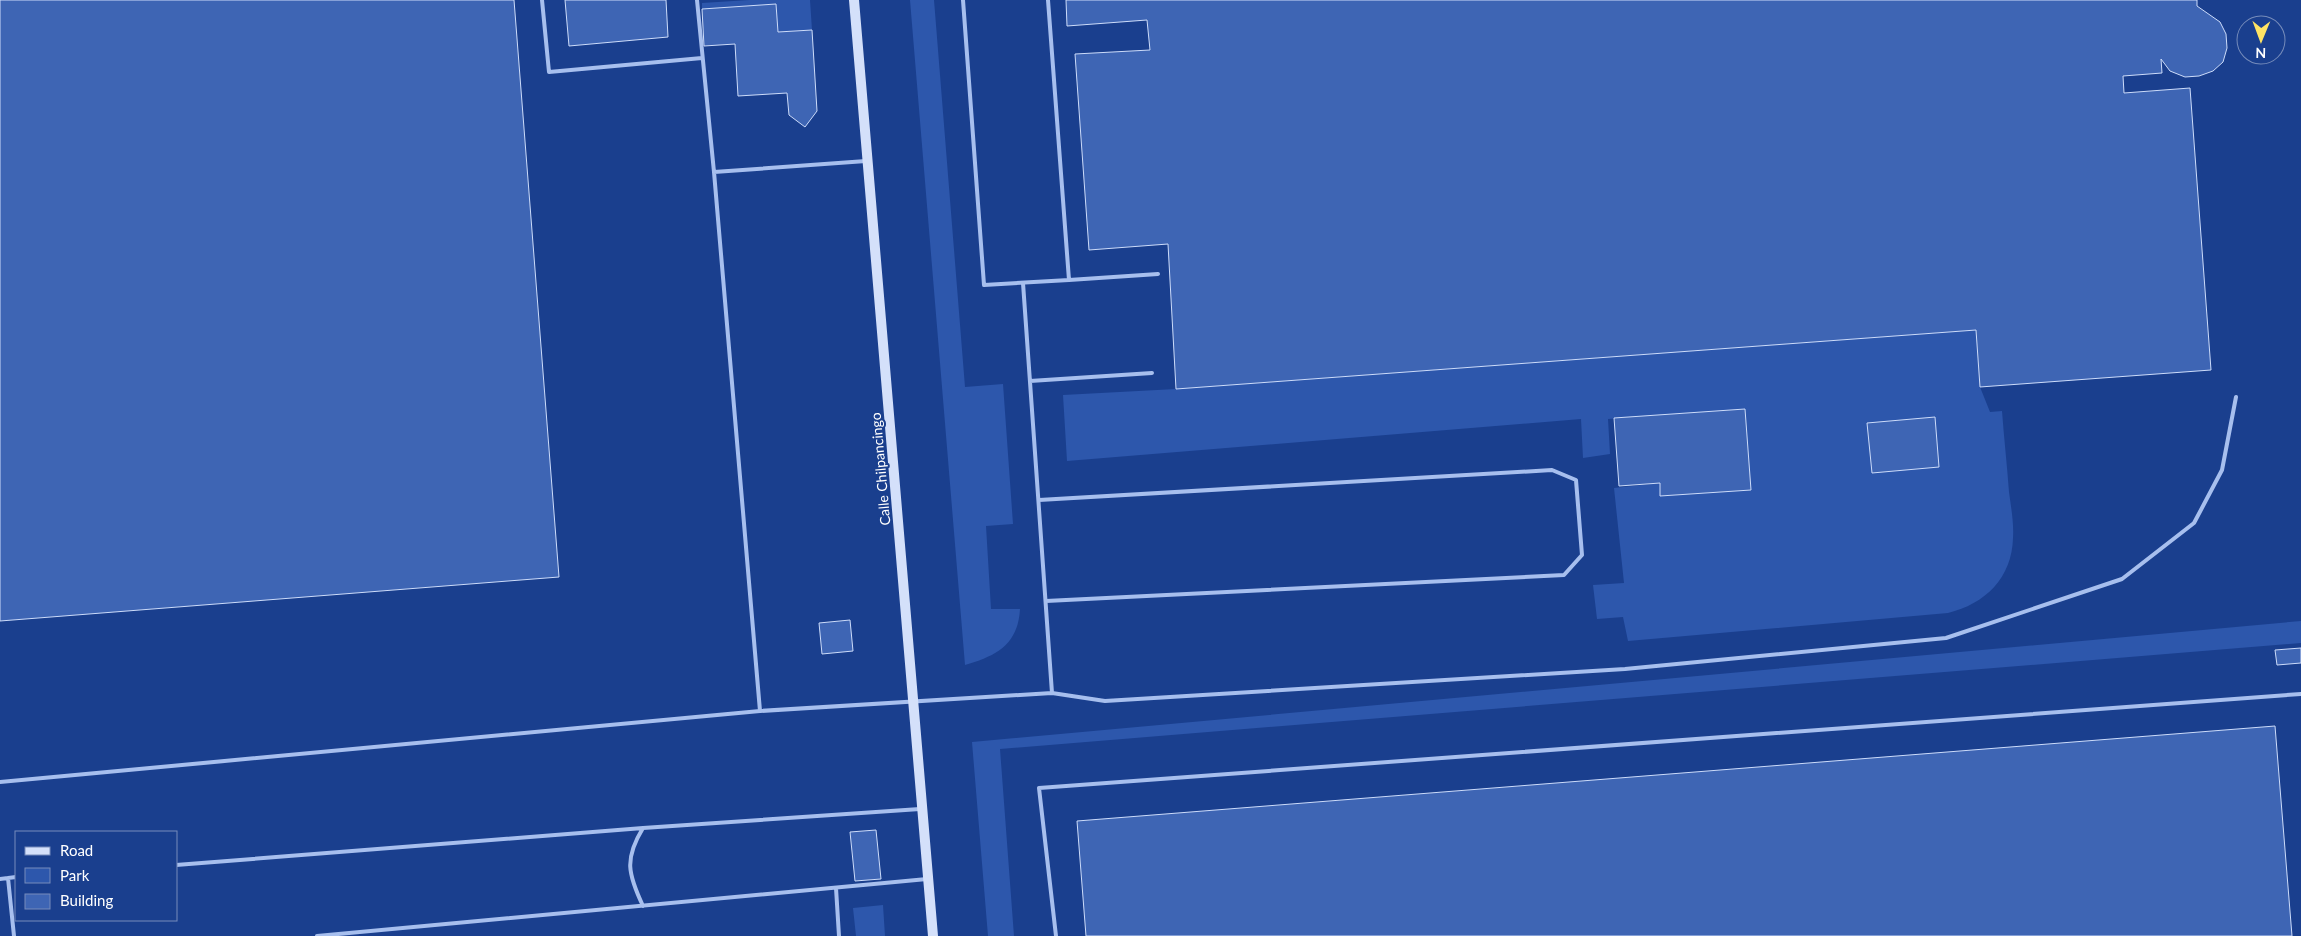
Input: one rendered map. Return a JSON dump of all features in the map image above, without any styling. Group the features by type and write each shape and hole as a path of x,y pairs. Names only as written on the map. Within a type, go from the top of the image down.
{"street":[{"name":"Calle Chilpancingo","path":"854,0 933,936"}],"lane":[{"path":"542,0 548,72 702,58"},
{"path":"697,0 714,172 760,711"},
{"path":"963,0 984,285 1158,274"},
{"path":"1048,0 1069,280"},
{"path":"714,172 867,161"},
{"path":"1023,283 1052,693"},
{"path":"1030,381 1152,373"},
{"path":"0,782 760,711 1052,693 1105,701 1625,669 1946,638 2122,579 2194,523 2222,470 2236,398"},
{"path":"1039,500 1552,470 1576,480 1582,555 1564,575 1046,601"},
{"path":"1056,936 1039,788 2301,694"},
{"path":"178,865 643,828 922,809"},
{"path":"643,828 631,846 630,867 634,887 643,906"},
{"path":"0,879 15,877"},
{"path":"8,878 14,936"},
{"path":"316,936 928,879"},
{"path":"836,888 839,936"}],"green space":[{"path":"749,0 810,0 812,30 778,32 776,4 702,9 702,3"},
{"path":"910,0 934,0 965,387 1003,384 1013,524 986,526 991,609 1020,609 1015,632 1010,640 986,658 965,665"},
{"path":"1976,330 1980,387 1990,412 2002,411 2013,538 2008,565 1994,587 1974,603 1948,613 1628,641 1623,617 1597,619 1593,585 1624,583 1614,488 1660,483 1661,496 1750,490 1745,409 1608,419 1610,454 1583,458 1581,419 1067,461 1063,395 1176,389"},
{"path":"2301,621 2301,643 1000,749 1014,936 988,936 972,742"},
{"path":"883,905 885,936 856,936 853,908"}],"building":[{"path":"0,0 514,0 559,577 0,621"},
{"path":"565,0 666,0 668,37 569,46"},
{"path":"1066,0 2197,0 2197,6 2220,22 2226,34 2227,48 2223,62 2213,71 2199,76 2185,77 2170,71 2161,59 2162,73 2123,76 2124,93 2190,88 2211,370 1980,387 1976,330 1176,389 1168,244 1089,250 1075,54 1150,50 1147,20 1067,26"},
{"path":"776,4 778,32 812,30 817,111 805,127 789,115 787,93 738,96 735,44 704,46 702,9"},
{"path":"1745,409 1751,490 1660,496 1660,483 1619,486 1614,418"},
{"path":"1935,417 1939,467 1872,473 1867,423"},
{"path":"850,620 853,651 822,654 819,623"},
{"path":"2301,648 2301,663 2277,665 2275,650"},
{"path":"2275,726 2292,936 1086,936 1077,821"},
{"path":"876,830 881,879 855,881 850,832"}]}
